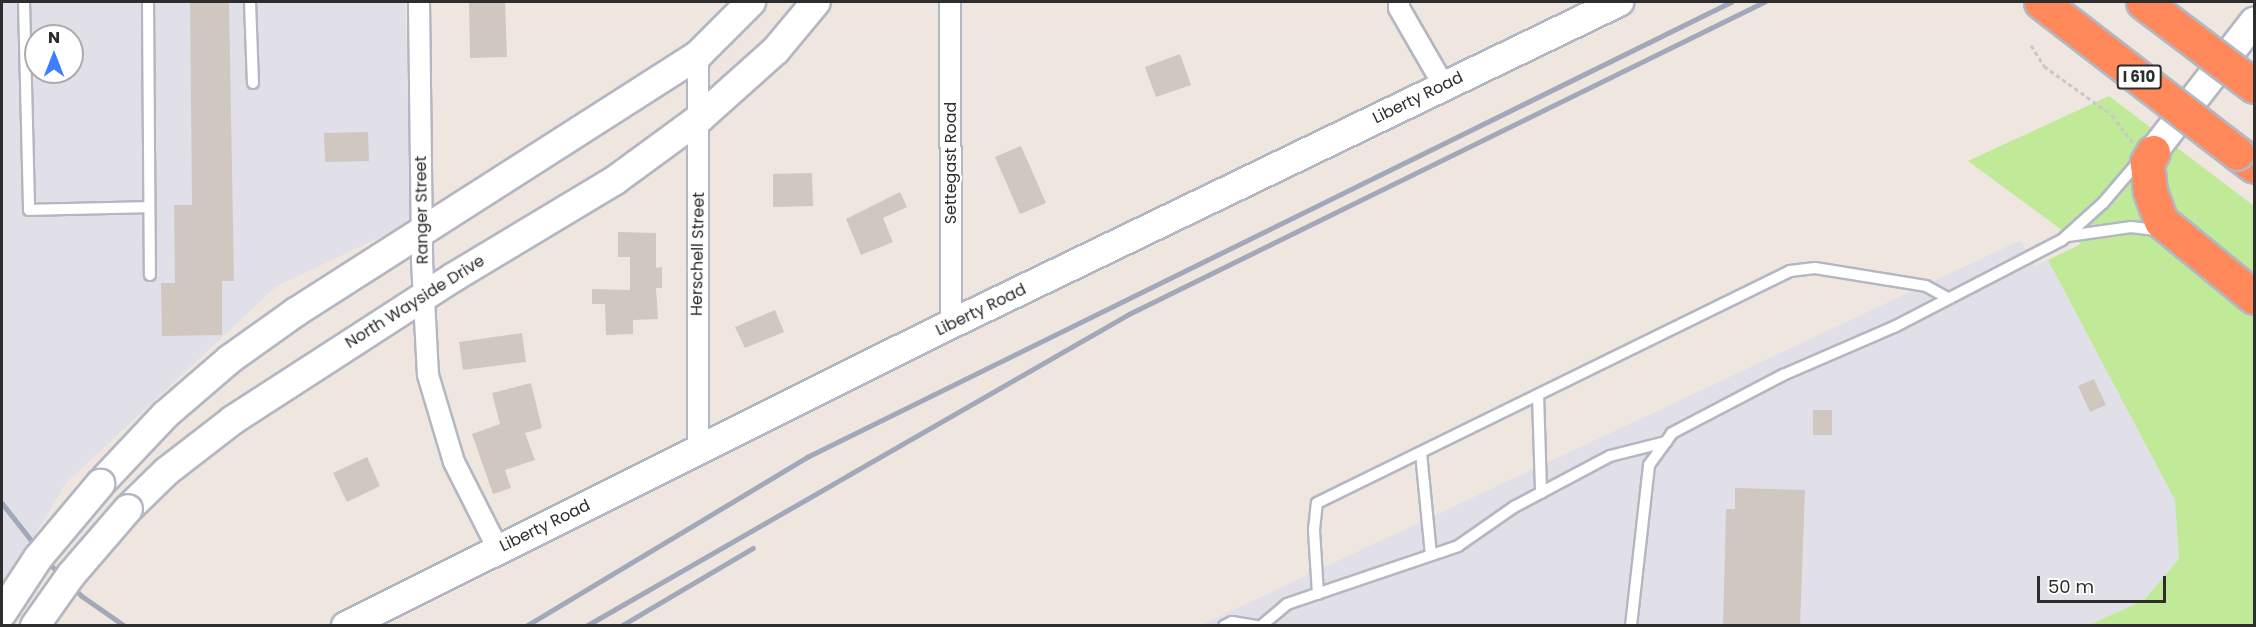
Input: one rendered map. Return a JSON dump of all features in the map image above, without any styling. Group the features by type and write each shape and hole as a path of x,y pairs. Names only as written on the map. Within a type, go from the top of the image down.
{"highway":[{"name":"I 610","path":"2040,2 2246,159"},
{"path":"2143,2 2254,86"},
{"path":"2150,157 2150,191 2161,221 2254,297"}],"main road":[{"path":"2,613 38,558 100,484 165,415 230,359 422,232 698,55 751,2"},
{"name":"North Wayside Drive","path":"35,626 71,574 128,509 167,471 233,420 424,297 614,181 700,118 776,51 816,2"},
{"name":"Liberty Road","path":"346,626 951,324 1619,2"},
{"path":"2150,157 2254,22"}],"street":[{"name":"Ranger Street","path":"419,2 424,297 431,386 454,462 498,549"},
{"name":"Settegast Road","path":"950,2 951,324"},
{"path":"1395,4 1444,86"},
{"name":"Herschell Street","path":"698,55 700,118 698,452"}],"lane":[{"path":"24,2 29,210 149,207"},
{"path":"148,2 150,275"},
{"path":"250,2 253,83"},
{"path":"1631,626 1642,499 1649,465 1672,434 1783,375 1894,327 2067,236 2103,203 2134,167 2150,157"},
{"path":"2067,236 2131,227 2175,232"},
{"path":"1318,594 1314,530 1317,503 1790,271 1815,268 1926,286 1948,298"},
{"path":"1538,395 1541,493"},
{"path":"1224,626 1232,622 1259,626 1287,604 1458,546 1541,493 1610,456 1665,442"},
{"path":"1421,453 1431,555"}],"path":[{"path":"2031,45 2059,79 2112,115 2150,157"}],"shaded area":[{"path":"2,2 405,2 412,222 277,286 67,482 2,588"},
{"path":"2021,240 2034,267 2048,260 2175,500 2179,559 2144,600 2089,625 1199,626"}],"green space":[{"path":"2109,96 2254,206 2254,625 2089,625 2144,600 2179,559 2175,500 2048,260 2081,244 1968,161"}],"building":[{"path":"190,2 229,2 234,281 222,281 222,335 162,336 161,283 175,283 174,205 192,205"},
{"path":"469,2 505,2 507,57 470,58"},
{"path":"1180,54 1191,85 1156,97 1145,67"},
{"path":"368,132 369,161 325,162 324,133"},
{"path":"1021,146 1046,203 1020,214 995,157"},
{"path":"812,173 813,206 773,207 773,174"},
{"path":"900,192 907,207 883,218 893,242 861,255 846,219"},
{"path":"618,232 656,233 656,268 662,267 662,288 656,288 658,319 633,320 633,334 606,335 605,304 592,304 592,289 630,290 630,257 618,257"},
{"path":"775,310 784,332 745,348 735,327"},
{"path":"522,333 526,362 463,370 459,342"},
{"path":"2094,379 2106,405 2090,412 2078,386"},
{"path":"531,383 542,428 525,433 535,460 505,470 511,488 493,494 472,434 500,424 492,393"},
{"path":"1813,410 1832,410 1832,435 1813,435"},
{"path":"367,457 380,486 347,502 333,473"},
{"path":"1735,488 1805,490 1800,626 1723,626 1726,509 1735,509"}],"railway":[{"path":"526,626 807,457 1731,2"},
{"path":"586,626 1129,314 1764,2"},
{"path":"2,503 51,565 82,596 125,626"},
{"path":"621,626 753,548"}]}
